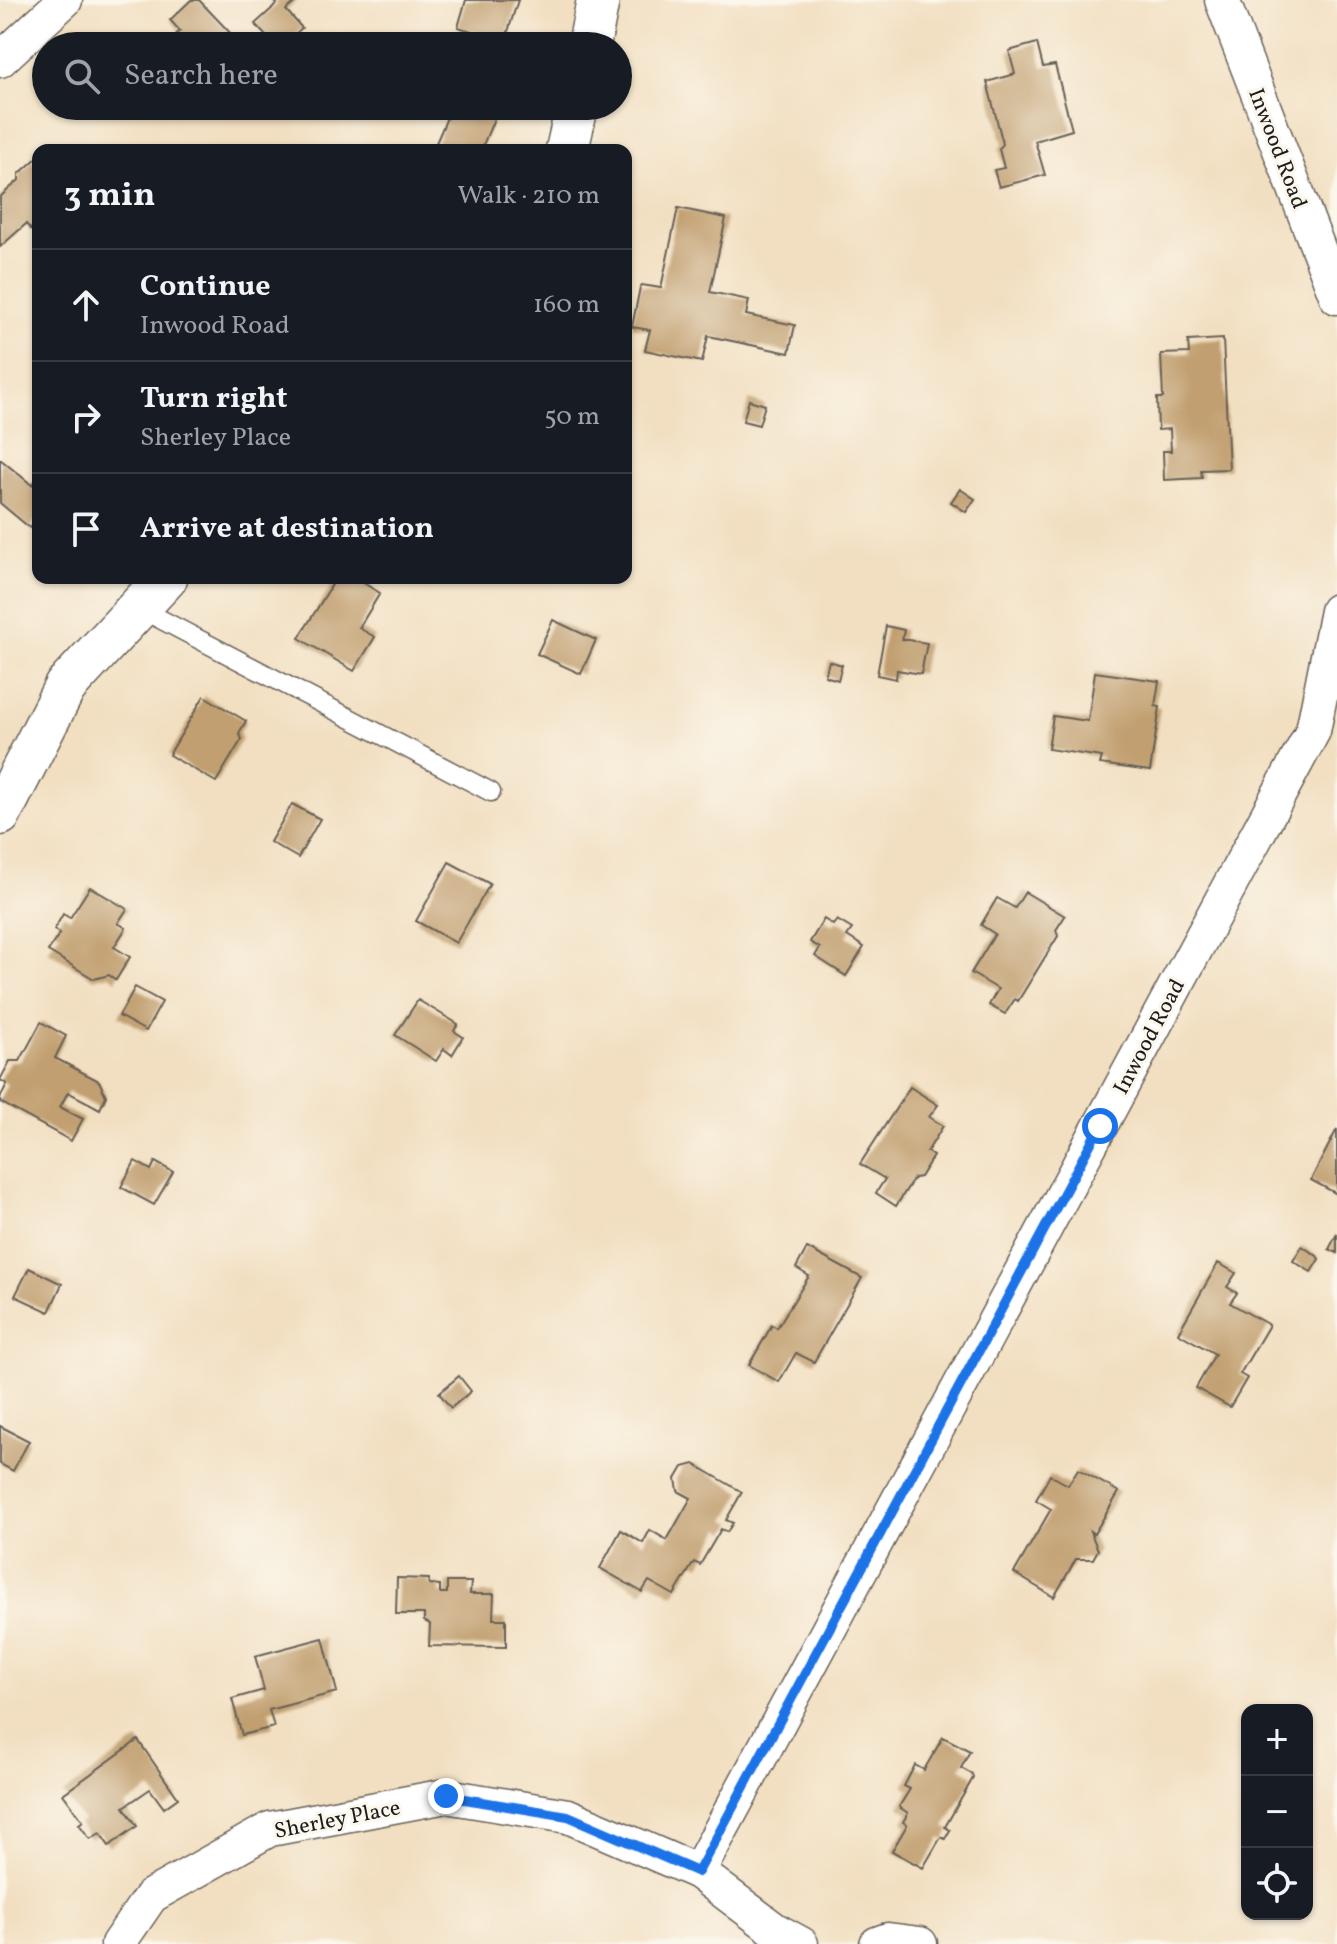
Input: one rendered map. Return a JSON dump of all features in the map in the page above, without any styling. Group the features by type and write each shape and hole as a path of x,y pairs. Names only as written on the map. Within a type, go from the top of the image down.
{"street":[{"path":"0,60 65,0"},
{"path":"592,32 598,0"},
{"name":"Inwood Road","path":"1222,0 1337,297"},
{"path":"568,144 574,120"},
{"path":"0,814 65,687 153,593"},
{"name":"Inwood Road","path":"698,1872 1313,731 1337,611"},
{"name":"Sherley Place","path":"118,1944 151,1896 270,1829 446,1796 568,1816 698,1872 775,1930 801,1944"},
{"path":"877,1944 888,1940 920,1944"}],"lane":[{"path":"153,593 491,792"}],"building":[{"path":"191,0 199,0 229,32 179,32 170,20"},
{"path":"273,0 298,0 286,10 302,28 297,32 262,32 255,24 277,4"},
{"path":"466,0 518,0 508,32 475,32 458,27"},
{"path":"1037,43 1043,67 1055,65 1072,130 1035,141 1045,175 999,187 994,170 1004,168 999,149 1003,144 987,82 1015,74 1009,51"},
{"path":"446,120 494,120 484,144 436,144"},
{"path":"32,162 32,230 26,224 0,247 0,197 19,180 19,174"},
{"path":"678,208 726,218 710,292 749,300 746,315 795,325 789,353 708,336 702,362 645,350 650,330 632,327 640,287 661,288"},
{"path":"1223,339 1229,469 1201,470 1202,478 1164,480 1163,451 1171,451 1170,429 1158,430 1157,398 1163,398 1161,354 1189,353 1188,341"},
{"path":"749,400 765,405 759,425 743,421"},
{"path":"0,459 32,485 32,526 30,528 0,503"},
{"path":"960,489 975,499 966,512 951,502"},
{"path":"332,584 365,584 380,593 359,628 375,637 354,671 299,638"},
{"path":"553,620 596,640 581,674 537,654"},
{"path":"886,626 904,630 902,639 927,643 921,674 897,670 896,679 877,675"},
{"path":"829,661 842,665 838,680 825,676"},
{"path":"1095,672 1159,681 1155,706 1160,707 1150,771 1100,764 1102,757 1048,749 1053,716 1088,721"},
{"path":"204,696 246,721 239,733 242,739 216,782 169,755"},
{"path":"292,804 320,819 298,858 270,842"},
{"path":"449,862 490,884 456,943 416,921"},
{"path":"90,887 127,909 118,923 126,928 114,947 130,957 116,980 109,975 94,979 48,951 60,933 54,930 63,914 70,918"},
{"path":"1025,892 1065,916 1056,930 1058,936 1018,1001 1015,999 1005,1014 989,1005 998,989 971,973 995,934 981,925 997,898 1015,908"},
{"path":"824,919 833,925 837,920 852,929 847,936 864,947 846,976 815,956 820,948 810,942"},
{"path":"135,987 162,1002 146,1031 119,1016"},
{"path":"418,1000 458,1024 454,1031 463,1037 452,1055 444,1049 436,1061 395,1035"},
{"path":"41,1022 66,1036 55,1058 99,1081 106,1096 100,1109 68,1092 60,1107 83,1119 71,1141 0,1102 7,1084 0,1080 10,1061 20,1061"},
{"path":"910,1087 938,1105 929,1117 943,1126 927,1152 933,1156 896,1206 876,1193 885,1179 860,1164"},
{"path":"1337,1129 1337,1194 1311,1180"},
{"path":"135,1161 151,1170 155,1162 173,1172 154,1205 121,1187"},
{"path":"1337,1234 1337,1253 1329,1249"},
{"path":"1302,1246 1319,1259 1311,1272 1293,1261"},
{"path":"807,1248 862,1278 814,1362 796,1353 779,1382 749,1365 772,1325 777,1328 809,1276 796,1268"},
{"path":"1218,1263 1236,1273 1227,1287 1237,1293 1230,1303 1269,1325 1240,1374 1247,1378 1230,1407 1196,1388 1215,1354 1178,1333"},
{"path":"29,1268 62,1284 49,1312 15,1296"},
{"path":"459,1376 471,1391 451,1408 439,1393"},
{"path":"0,1426 29,1441 13,1471 0,1464"},
{"path":"694,1464 742,1492 726,1520 733,1523 727,1532 721,1529 700,1565 694,1562 674,1595 649,1581 642,1592 600,1568 621,1530 643,1543 650,1530 667,1540 691,1498 678,1491 676,1479 683,1467"},
{"path":"1078,1469 1119,1492 1094,1534 1090,1531 1098,1550 1093,1559 1076,1559 1054,1597 1014,1573 1051,1509 1036,1500 1050,1475 1068,1485"},
{"path":"397,1578 429,1579 429,1584 440,1585 440,1593 447,1593 447,1582 471,1582 470,1594 494,1594 493,1619 506,1619 506,1647 429,1646 430,1624 424,1621 424,1614 396,1614"},
{"path":"323,1638 337,1692 269,1710 274,1727 242,1735 232,1699 264,1690 255,1656"},
{"path":"943,1737 970,1751 961,1768 972,1774 973,1778 945,1827 950,1830 945,1839 941,1837 923,1868 892,1851 907,1825 903,1822 908,1813 899,1807 910,1789 904,1786 915,1765 924,1770"},
{"path":"138,1740 178,1798 164,1808 150,1789 124,1807 137,1826 109,1846 100,1833 90,1839 79,1824 83,1821 63,1794"}],"route":[{"path":"446,1796 568,1816 698,1872 1100,1126"}]}
